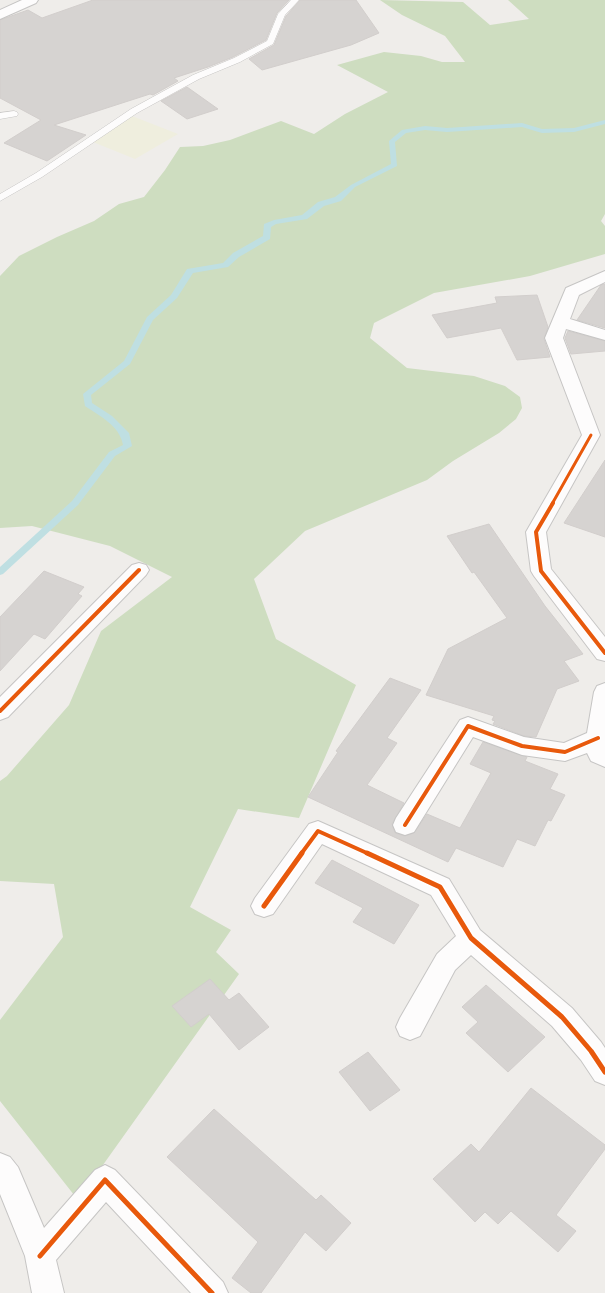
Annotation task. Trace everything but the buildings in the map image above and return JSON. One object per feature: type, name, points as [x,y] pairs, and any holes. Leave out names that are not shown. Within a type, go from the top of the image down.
[{"type":"street","points":[[0,15],[32,0]]},
{"type":"street","points":[[605,276],[572,292],[554,338],[598,437],[536,532],[541,571],[605,653]]},
{"type":"street","points":[[560,322],[605,335]]},
{"type":"street","points":[[0,710],[140,570]]},
{"type":"street","points":[[406,825],[468,726],[522,746],[565,752],[602,748],[605,692]]},
{"type":"street","points":[[264,906],[318,830],[440,887],[471,938],[562,1016],[591,1051],[605,1072]]},
{"type":"street","points":[[410,1027],[446,962],[471,938]]},
{"type":"street","points":[[0,1167],[8,1177],[40,1256],[48,1293]]},
{"type":"street","points":[[40,1256],[105,1180],[212,1293]]},
{"type":"lane","points":[[0,198],[134,111],[196,77],[237,60],[270,42],[282,14],[295,0]]},
{"type":"lane","points":[[0,116],[14,114]]},
{"type":"shaded area","points":[[132,116],[178,134],[135,159],[93,142]]},
{"type":"green space","points":[[380,0],[463,2],[490,25],[529,19],[508,0],[605,0],[605,214],[601,221],[605,226],[605,254],[530,276],[434,293],[374,323],[370,338],[407,368],[474,376],[505,386],[520,397],[522,408],[516,419],[499,433],[453,461],[427,480],[305,531],[254,579],[276,639],[356,685],[299,818],[238,809],[190,907],[231,930],[216,952],[239,974],[78,1200],[0,1101],[0,1020],[63,937],[54,884],[0,881],[0,781],[7,776],[69,705],[101,631],[172,577],[110,546],[32,526],[0,528],[0,276],[19,256],[94,221],[119,204],[144,197],[165,170],[180,147],[203,146],[230,140],[281,121],[314,134],[345,114],[388,92],[337,65],[384,52],[421,56],[442,62],[465,62],[445,36],[402,15]]},
{"type":"waterway","points":[[0,572],[75,503],[112,454],[128,446],[126,435],[109,418],[88,404],[87,394],[127,362],[150,319],[174,296],[190,271],[225,265],[236,255],[267,237],[267,226],[274,222],[304,217],[321,204],[338,199],[353,186],[395,165],[392,141],[404,131],[425,128],[447,130],[522,125],[542,131],[574,130],[605,122]]},
{"type":"cycle path","points":[[591,435],[536,532],[541,571],[605,653]]},
{"type":"cycle path","points":[[0,711],[139,570]]},
{"type":"cycle path","points":[[405,825],[468,726],[522,746],[565,752],[598,738]]},
{"type":"cycle path","points":[[264,906],[318,831],[440,887],[471,938],[562,1017],[591,1051],[605,1072]]},
{"type":"cycle path","points":[[40,1256],[105,1180],[212,1293]]}]
